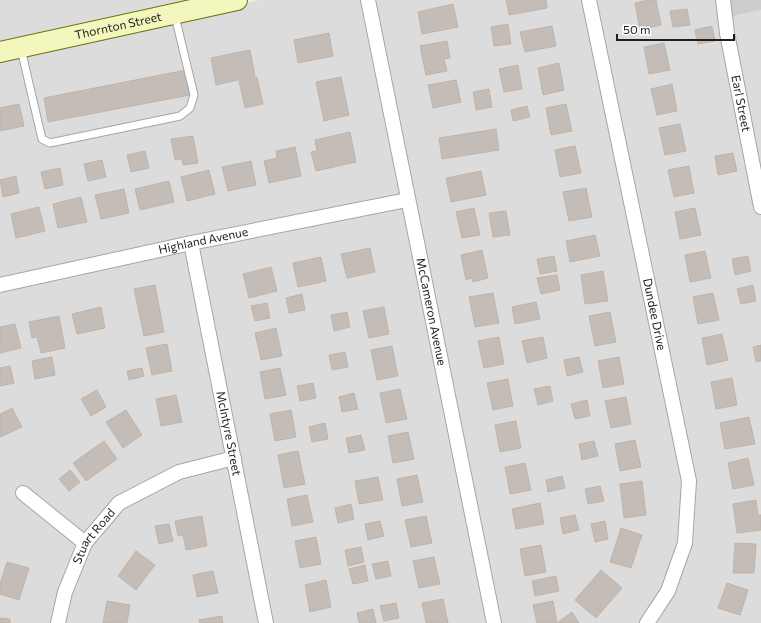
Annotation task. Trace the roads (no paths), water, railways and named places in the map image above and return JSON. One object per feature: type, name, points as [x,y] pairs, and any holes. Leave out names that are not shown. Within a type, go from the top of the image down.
[{"type":"street","name":"Thornton Street","points":[[0,52],[237,0]]},
{"type":"street","name":"McCameron Avenue","points":[[368,0],[407,200],[494,623]]},
{"type":"street","name":"Dundee Drive","points":[[589,0],[689,481],[685,543],[668,591],[647,623]]},
{"type":"street","name":"Earl Street","points":[[722,0],[761,207]]},
{"type":"street","name":"Highland Avenue","points":[[0,285],[191,243],[407,200]]},
{"type":"street","name":"McIntyre Street","points":[[191,243],[266,623]]},
{"type":"street","name":"Stuart Road","points":[[58,623],[65,592],[85,543],[119,503],[179,472],[234,458]]},
{"type":"street","points":[[23,493],[85,543]]},
{"type":"lane","points":[[21,47],[42,139],[50,143],[180,116],[190,108],[194,95],[175,14]]}]
